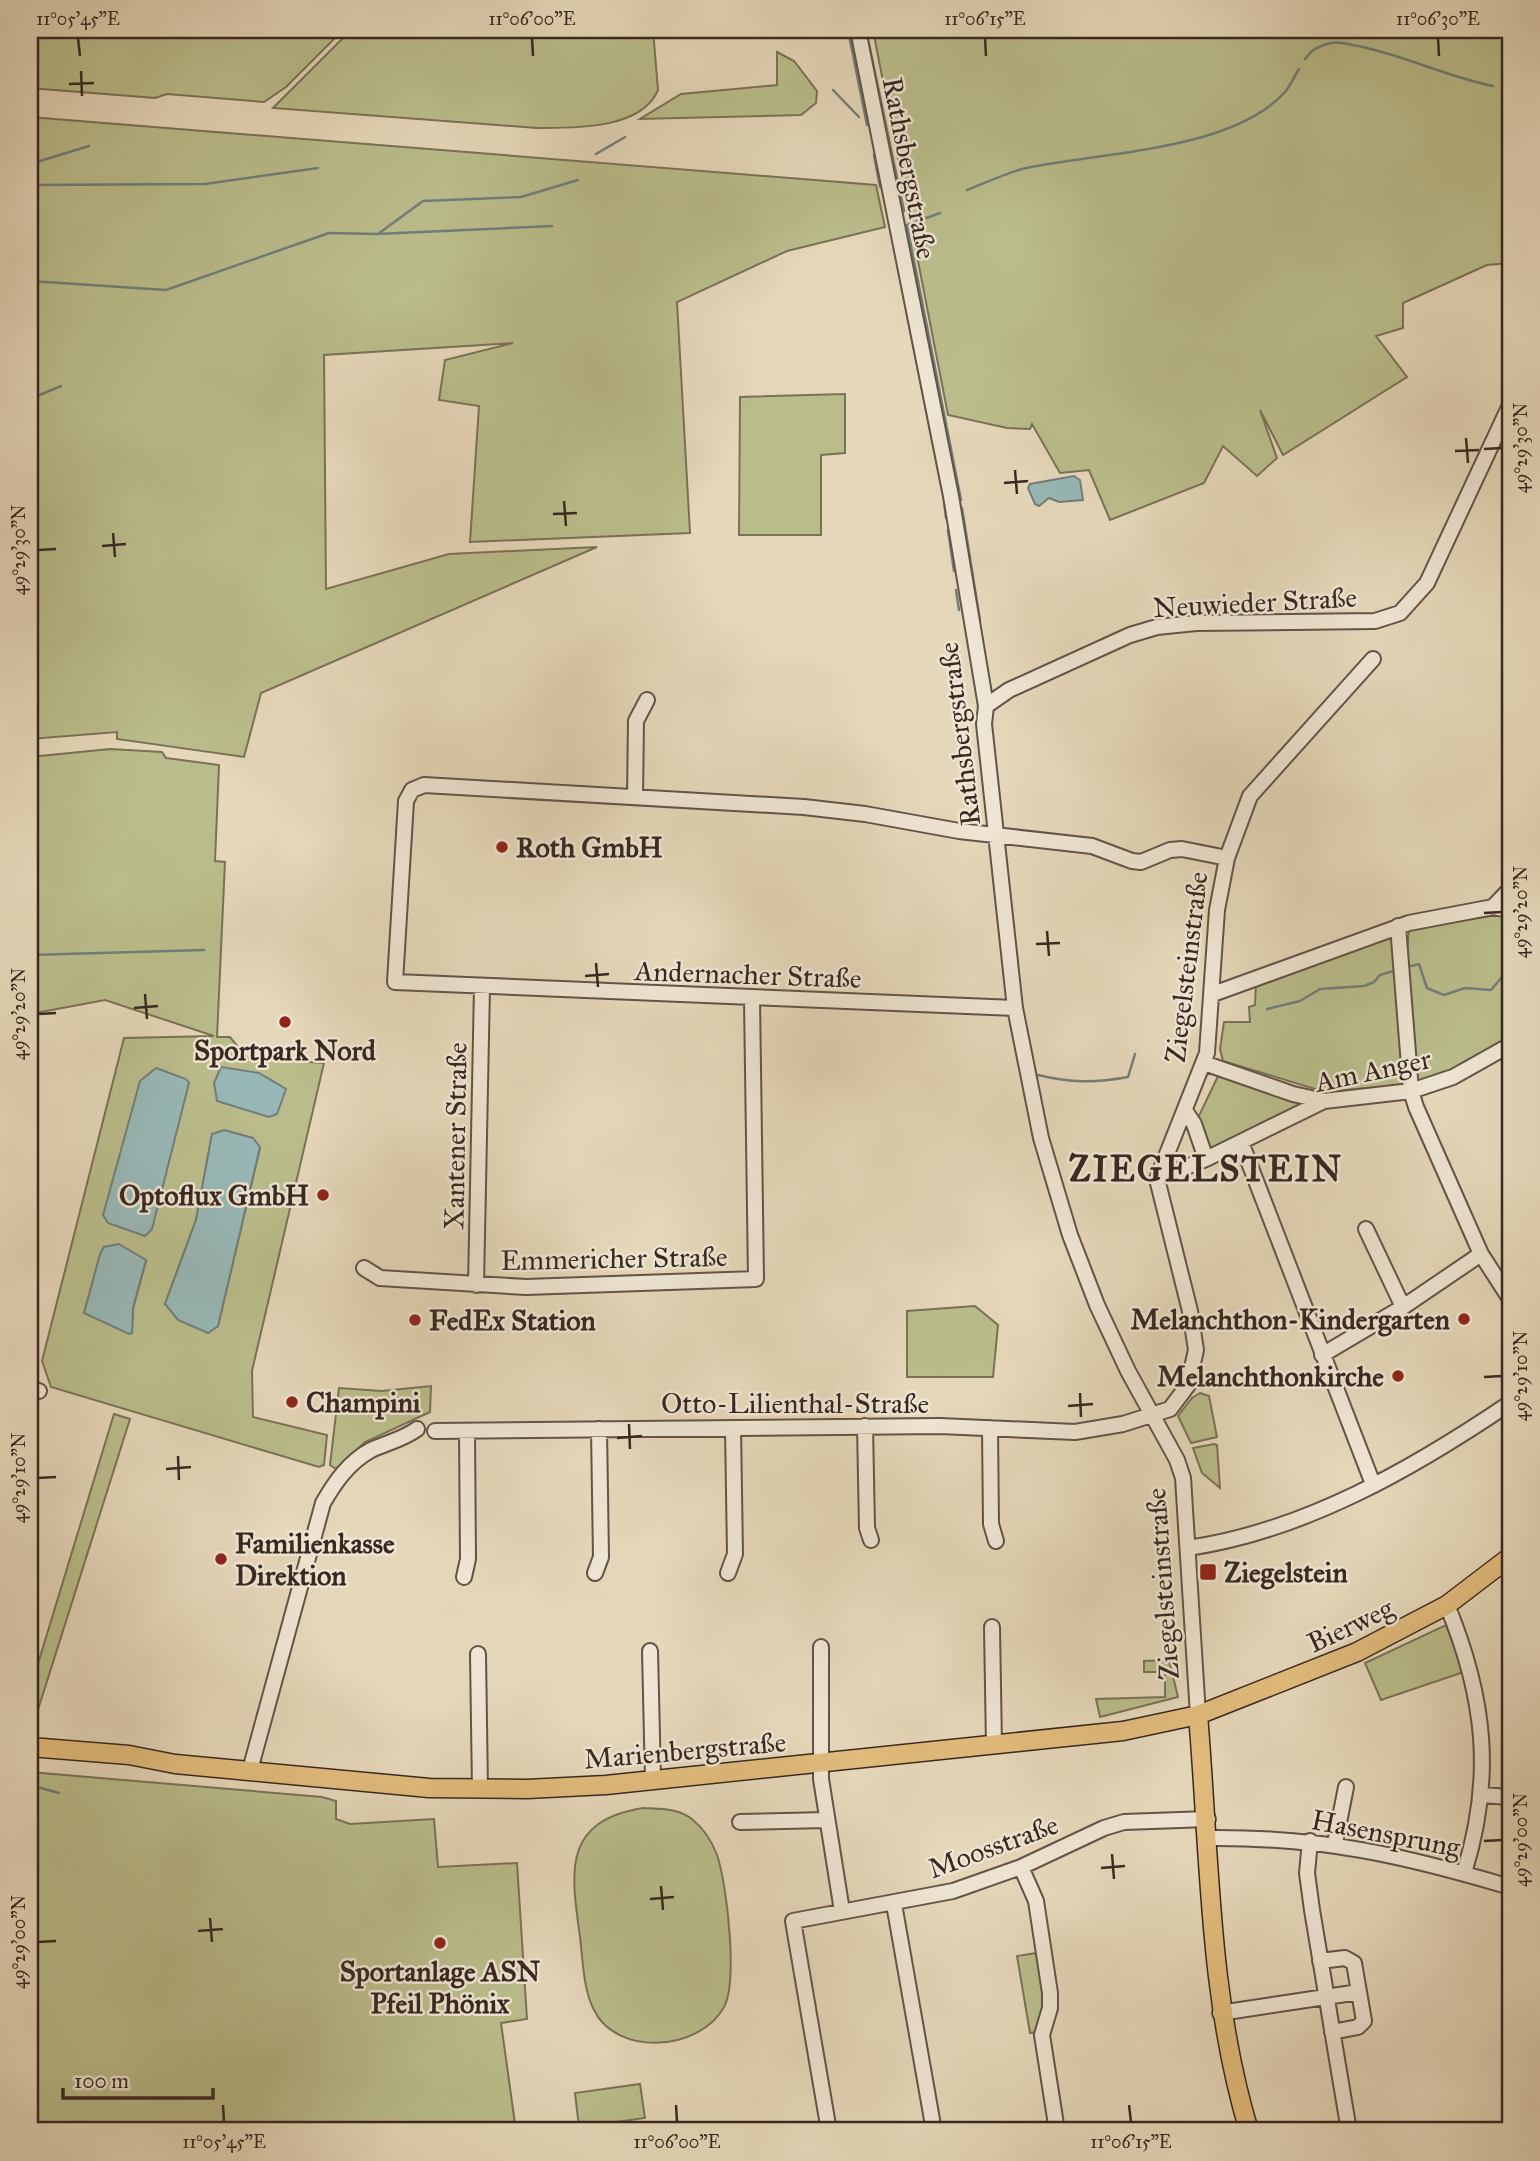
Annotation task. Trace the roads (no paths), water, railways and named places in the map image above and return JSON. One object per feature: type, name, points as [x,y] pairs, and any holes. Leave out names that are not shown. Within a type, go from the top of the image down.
[{"type":"main road","name":"Bierweg","points":[[1198,1715],[1357,1652],[1447,1605],[1510,1557]]},
{"type":"main road","name":"Marienbergstraße","points":[[30,1757],[127,1765],[175,1764],[480,1790],[572,1787],[994,1746],[1123,1731],[1198,1715]]},
{"type":"main road","name":"Ziegelsteinstraße","points":[[1198,1715],[1208,1819],[1214,1963],[1220,2013],[1231,2068],[1249,2131]]},
{"type":"main road","name":"Marienbergstraße","points":[[30,1747],[129,1755],[175,1764]]},
{"type":"street","name":"Rathsbergstraße","points":[[858,30],[953,506],[986,706],[984,724],[1015,1008],[1041,1138],[1074,1246],[1115,1344],[1154,1416]]},
{"type":"street","name":"Neuwieder Straße","points":[[986,706],[1009,690],[1130,635],[1157,627],[1196,623],[1375,621],[1395,616],[1413,603],[1442,555],[1510,405]]},
{"type":"street","name":"Ziegelsteinstraße","points":[[1157,1179],[1204,1063],[1213,993],[1217,910],[1227,858],[1250,796],[1373,659]]},
{"type":"street","points":[[635,797],[636,721],[647,700]]},
{"type":"street","name":"Andernacher Straße","points":[[1015,1008],[482,988],[395,982],[406,801],[412,790],[424,785],[836,810],[996,835],[1092,846],[1141,862],[1158,854],[1182,849],[1227,858]]},
{"type":"street","points":[[1493,907],[1510,889]]},
{"type":"street","points":[[1213,993],[1398,926],[1493,907],[1510,910]]},
{"type":"street","points":[[1398,926],[1411,1091],[1481,1254],[1510,1299]]},
{"type":"street","name":"Xantener Straße","points":[[476,1285],[482,988]]},
{"type":"street","name":"Emmericher Straße","points":[[364,1268],[380,1278],[526,1287],[756,1279],[752,999]]},
{"type":"street","name":"Am Anger","points":[[1157,1179],[1206,1159],[1324,1101],[1411,1091],[1453,1077],[1510,1045]]},
{"type":"street","points":[[1204,1063],[1293,1094],[1324,1101]]},
{"type":"street","points":[[1186,1112],[1194,1124],[1206,1159]]},
{"type":"street","points":[[1241,1142],[1373,1484]]},
{"type":"street","points":[[1154,1416],[1170,1409],[1182,1396],[1192,1376],[1196,1350],[1190,1311],[1157,1179]]},
{"type":"street","points":[[1366,1229],[1403,1307]]},
{"type":"street","points":[[1322,1354],[1403,1307],[1481,1254]]},
{"type":"street","points":[[1188,1548],[1289,1523],[1373,1484],[1510,1403]]},
{"type":"street","name":"Ziegelsteinstraße","points":[[1154,1416],[1183,1478],[1198,1715]]},
{"type":"street","name":"Otto-Lilienthal-Straße","points":[[435,1431],[865,1426],[1076,1432],[1154,1416]]},
{"type":"street","points":[[865,1426],[867,1528],[871,1540]]},
{"type":"street","points":[[728,1573],[735,1554],[733,1428]]},
{"type":"street","points":[[990,1428],[991,1524],[996,1541]]},
{"type":"street","points":[[250,1770],[323,1503],[337,1480],[355,1462],[370,1451],[417,1429]]},
{"type":"street","points":[[595,1573],[601,1557],[599,1429]]},
{"type":"street","points":[[464,1577],[468,1559],[467,1431]]},
{"type":"street","points":[[1447,1605],[1475,1685],[1482,1743],[1481,1795],[1464,1873]]},
{"type":"street","points":[[992,1627],[994,1746]]},
{"type":"street","points":[[821,1647],[821,1763],[842,1911]]},
{"type":"street","points":[[650,1651],[653,1780]]},
{"type":"street","points":[[478,1654],[480,1790]]},
{"type":"street","points":[[1335,1843],[1346,1787]]},
{"type":"street","points":[[1481,1795],[1510,1797]]},
{"type":"street","name":"Moosstraße","points":[[829,2131],[793,1920],[894,1904],[953,1891],[1021,1867],[1104,1828],[1124,1822],[1208,1819]]},
{"type":"street","points":[[740,1822],[827,1820]]},
{"type":"street","name":"Hasensprung","points":[[1209,1838],[1335,1843],[1409,1857],[1510,1887]]},
{"type":"street","points":[[1310,1841],[1307,1873],[1349,2131]]},
{"type":"street","points":[[1021,1867],[1036,1901],[1050,1993],[1050,2008],[1042,2035],[1057,2131]]},
{"type":"street","points":[[894,1904],[934,2131]]},
{"type":"street","points":[[1320,1961],[1345,1958],[1354,1963],[1364,2021],[1358,2027],[1332,2032]]},
{"type":"street","points":[[1220,2013],[1359,1992]]},
{"type":"water","points":[[1074,476],[1080,480],[1083,500],[1059,502],[1049,498],[1039,506],[1035,504],[1028,488],[1030,484]]},
{"type":"water","points":[[221,1067],[259,1073],[286,1089],[277,1114],[269,1117],[217,1101],[214,1083]]},
{"type":"water","points":[[156,1068],[186,1079],[189,1083],[152,1229],[145,1236],[108,1223],[103,1215],[140,1081]]},
{"type":"water","points":[[224,1130],[253,1138],[260,1147],[218,1326],[208,1333],[178,1320],[165,1304],[196,1220],[212,1134]]},
{"type":"water","points":[[119,1244],[146,1260],[133,1308],[132,1333],[129,1334],[84,1313],[100,1254],[104,1247]]},
{"type":"waterway","points":[[848,30],[867,125]]},
{"type":"waterway","points":[[866,30],[904,211]]},
{"type":"waterway","points":[[1305,59],[1320,47],[1341,43],[1375,50],[1493,86]]},
{"type":"waterway","points":[[967,190],[1022,169],[1161,147],[1232,127],[1261,112],[1285,92],[1299,69]]},
{"type":"waterway","points":[[833,90],[859,117]]},
{"type":"waterway","points":[[596,154],[625,137]]},
{"type":"waterway","points":[[30,164],[89,146]]},
{"type":"waterway","points":[[874,155],[880,187]]},
{"type":"waterway","points":[[30,185],[205,184],[318,168]]},
{"type":"waterway","points":[[378,234],[423,201],[521,197],[578,180]]},
{"type":"waterway","points":[[940,213],[907,225],[961,500]]},
{"type":"waterway","points":[[30,281],[166,290],[329,233],[377,234],[552,226]]},
{"type":"waterway","points":[[907,314],[941,484]]},
{"type":"waterway","points":[[30,399],[61,386]]},
{"type":"waterway","points":[[944,500],[946,518]]},
{"type":"waterway","points":[[962,508],[980,621]]},
{"type":"waterway","points":[[948,530],[954,571]]},
{"type":"waterway","points":[[956,590],[959,610]]},
{"type":"waterway","points":[[30,955],[204,950]]},
{"type":"waterway","points":[[1411,966],[1419,964],[1427,988],[1444,995],[1465,988],[1491,990],[1508,970],[1510,960]]},
{"type":"waterway","points":[[1267,1009],[1300,1001],[1320,989],[1364,986],[1374,982],[1380,975],[1396,970]]},
{"type":"waterway","points":[[1038,1075],[1083,1081],[1128,1077],[1135,1054]]},
{"type":"waterway","points":[[30,1731],[34,1730]]},
{"type":"waterway","points":[[30,1785],[59,1793]]},
{"type":"place","name":"Roth GmbH","points":[[502,847]]},
{"type":"place","name":"Sportpark Nord","points":[[285,1022]]},
{"type":"place","name":"Optoflux GmbH","points":[[323,1195]]},
{"type":"place","name":"Melanchthon-Kindergarten","points":[[1464,1319]]},
{"type":"place","name":"FedEx Station","points":[[415,1320]]},
{"type":"place","name":"Melanchthonkirche","points":[[1398,1376]]},
{"type":"place","name":"Champini","points":[[292,1402]]},
{"type":"place","name":"Familienkasse Direktion","points":[[221,1559]]},
{"type":"place","name":"Ziegelstein","points":[[1208,1572]]},
{"type":"place","name":"Sportanlage ASN Pfeil Phönix","points":[[440,1943]]},
{"type":"district","name":"ZIEGELSTEIN","points":[[1206,1169]]}]
